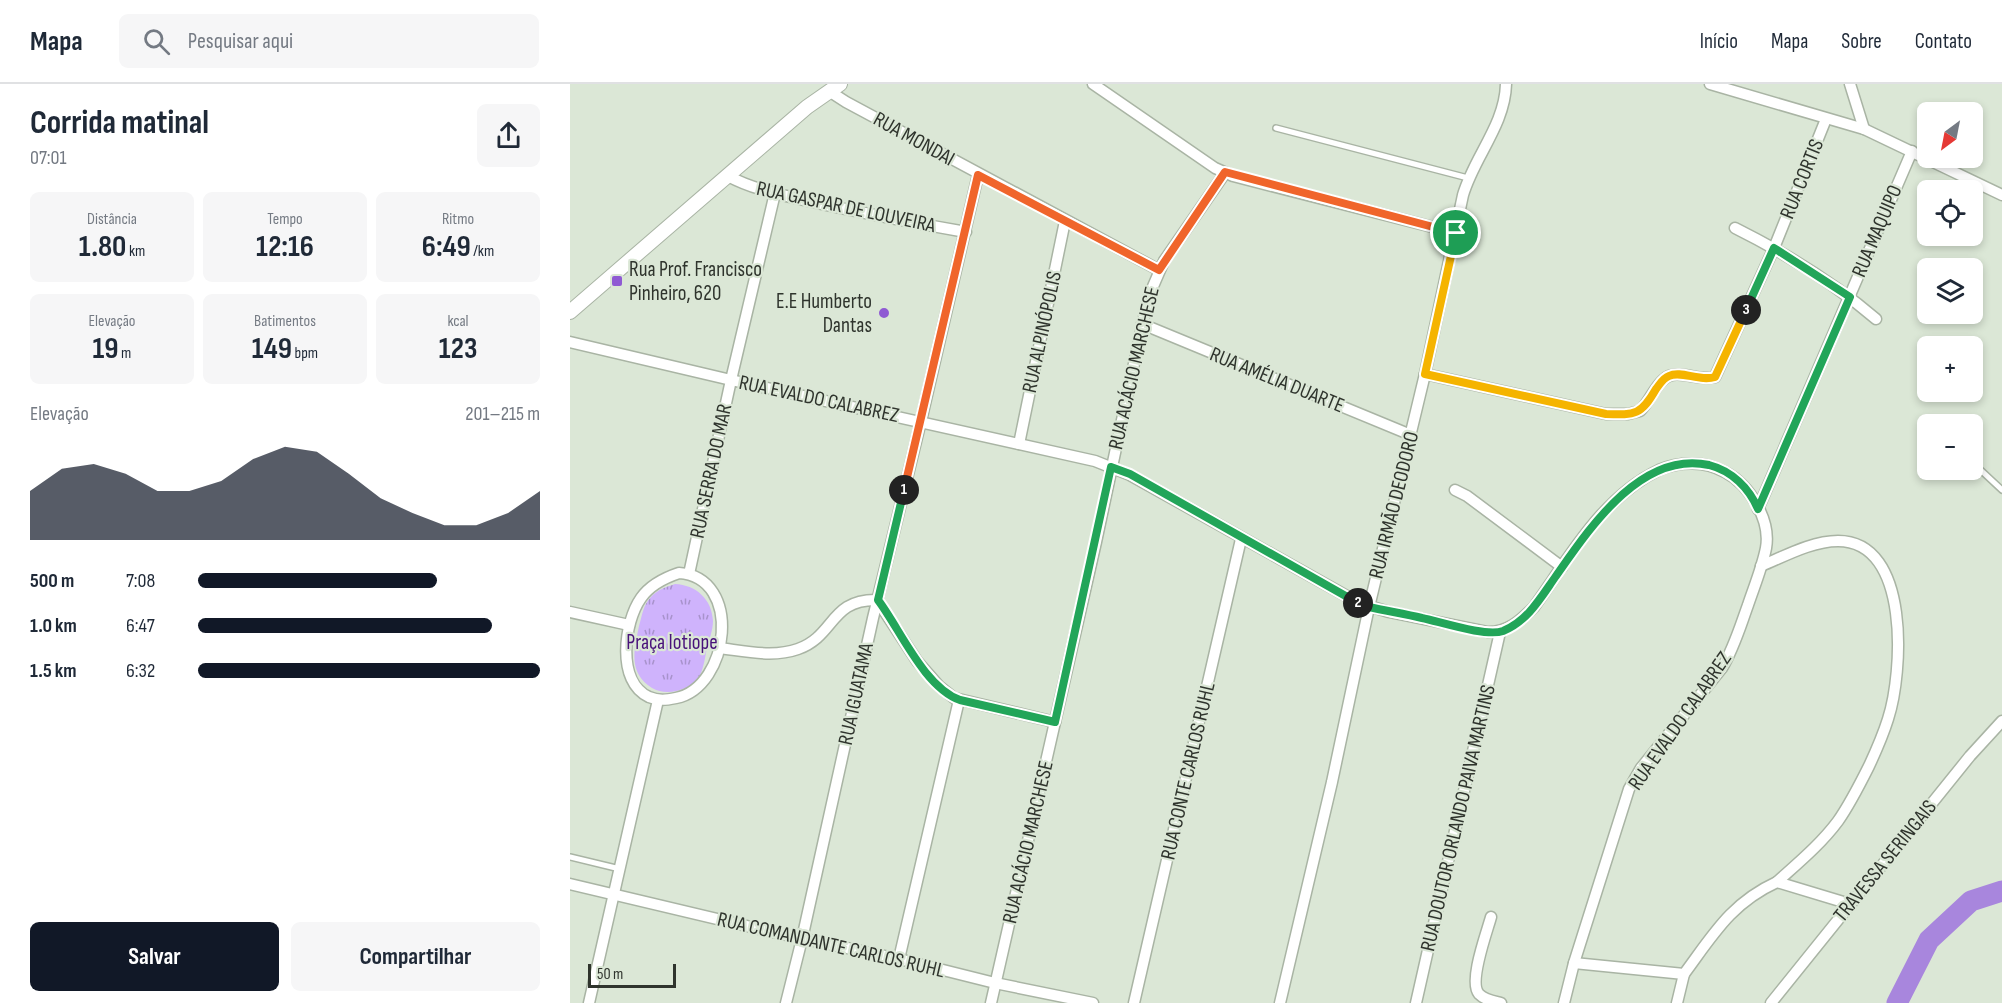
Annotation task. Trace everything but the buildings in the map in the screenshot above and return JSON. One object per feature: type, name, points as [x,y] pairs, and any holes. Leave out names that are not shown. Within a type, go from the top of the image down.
[{"type":"street","points":[[1093,84],[1215,168],[1456,233]]},
{"type":"street","name":"RUA IRMÃO DEODORO","points":[[1280,1003],[1468,178],[1499,119],[1506,95],[1506,84]]},
{"type":"street","points":[[1710,84],[1864,129],[2002,195]]},
{"type":"street","points":[[1850,84],[1864,129]]},
{"type":"street","points":[[570,312],[807,107],[835,87]]},
{"type":"street","name":"RUA MONDAI","points":[[835,87],[846,102],[978,175],[1159,270]]},
{"type":"street","name":"RUA CORTIS","points":[[1425,374],[1606,414],[1628,414],[1640,411],[1661,381],[1668,376],[1707,379],[1715,377],[1774,248],[1826,119]]},
{"type":"street","name":"RUA MAQUIPO","points":[[1758,509],[1912,151]]},
{"type":"street","name":"RUA ACÁCIO MARCHESE","points":[[991,1003],[1148,298],[1159,270],[1225,172]]},
{"type":"street","name":"RUA IGUATAMA","points":[[786,1003],[978,175]]},
{"type":"street","name":"RUA GASPAR DE LOUVEIRA","points":[[728,176],[743,184],[775,193],[867,214],[966,232]]},
{"type":"street","name":"RUA SERRA DO MAR","points":[[689,574],[775,193]]},
{"type":"street","name":"RUA ALPINÓPOLIS","points":[[1019,444],[1065,221]]},
{"type":"street","points":[[1735,228],[1774,248],[1850,297],[1876,319]]},
{"type":"street","name":"RUA AMÉLIA DUARTE","points":[[1142,324],[1411,435]]},
{"type":"street","name":"RUA EVALDO CALABREZ","points":[[570,342],[1095,461],[1130,474],[1241,538],[1369,607],[1476,630],[1500,632],[1515,624],[1534,607],[1586,534],[1619,497],[1652,474],[1678,464],[1701,464],[1717,467],[1733,476],[1752,496],[1766,529],[1766,547],[1761,566],[1731,653],[1722,669],[1641,768],[1629,789],[1574,963],[1564,1003]]},
{"type":"street","points":[[1455,490],[1467,496],[1562,567]]},
{"type":"street","name":"RUA CONTE CARLOS RUHL","points":[[1134,1003],[1241,538]]},
{"type":"street","points":[[1677,1003],[1684,974],[1731,912],[1754,894],[1777,882],[1822,840],[1838,820],[1869,766],[1889,718],[1896,679],[1899,639],[1894,592],[1884,570],[1873,556],[1861,546],[1840,541],[1827,542],[1799,550],[1761,566]]},
{"type":"street","points":[[679,573],[689,574],[704,582],[713,592],[721,609],[719,648],[711,671],[699,686],[682,697],[658,700],[646,696],[630,673],[626,655],[629,625],[641,597],[652,586],[679,573]]},
{"type":"street","points":[[719,648],[759,652],[793,650],[815,640],[848,605],[866,600],[878,600],[926,672],[944,690],[960,700],[1055,722]]},
{"type":"street","points":[[570,612],[629,625]]},
{"type":"street","name":"RUA DOUTOR ORLANDO PAIVA MARTINS","points":[[1416,1003],[1500,632]]},
{"type":"street","points":[[590,1003],[658,700]]},
{"type":"street","points":[[899,959],[960,700]]},
{"type":"street","name":"TRAVESSA SERINGAIS","points":[[1771,1003],[1964,763],[2001,723]]},
{"type":"street","points":[[1777,882],[1850,904]]},
{"type":"street","name":"RUA COMANDANTE CARLOS RUHL","points":[[570,884],[995,983],[1093,1003]]},
{"type":"street","points":[[1491,917],[1475,977],[1476,988],[1478,993],[1486,999],[1501,1003]]},
{"type":"street","points":[[1574,963],[1684,974]]},
{"type":"lane","points":[[1276,128],[1468,178]]},
{"type":"lane","points":[[1983,472],[2002,490]]},
{"type":"lane","points":[[570,857],[620,868]]},
{"type":"green space","name":"Praça Iotiope","points":[[675,584],[690,587],[702,595],[710,606],[713,624],[700,675],[685,688],[665,692],[658,691],[644,682],[636,668],[635,652],[639,626],[646,604],[656,592]]},
{"type":"waterway","points":[[1897,1003],[1929,940],[1971,901],[2002,891]]},
{"type":"place","name":"Rua Prof. Francisco Pinheiro, 620","points":[[617,281]]},
{"type":"place","name":"E.E Humberto Dantas","points":[[884,313]]},
{"type":"route","points":[[1225,172],[1233,176],[1456,233],[1425,374],[1606,414],[1628,414],[1640,411],[1661,381],[1668,376],[1707,379],[1715,377],[1774,248],[1850,297],[1758,509],[1752,496],[1744,487],[1733,476],[1717,467],[1678,464],[1660,470],[1619,497],[1604,512],[1534,607],[1524,617],[1500,632],[1488,632],[1389,612],[1359,603],[1130,474],[1111,467],[1055,722],[954,698],[939,686],[917,661],[878,600],[978,175],[1159,270],[1225,172]]}]
